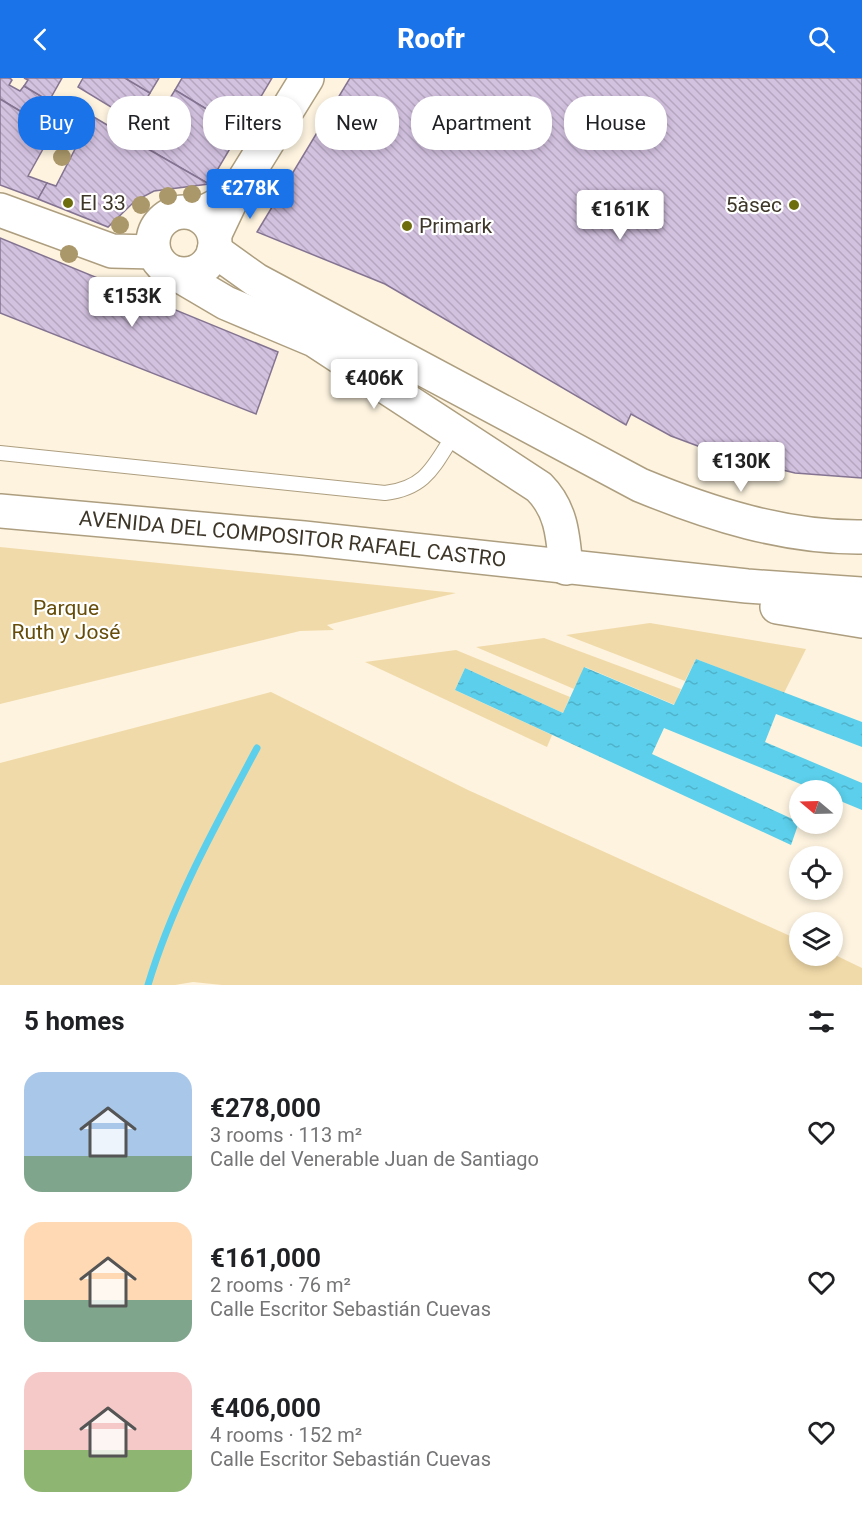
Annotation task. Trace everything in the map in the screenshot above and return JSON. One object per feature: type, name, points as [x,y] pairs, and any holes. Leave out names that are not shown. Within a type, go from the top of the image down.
[{"type":"street","points":[[0,210],[112,251],[195,272],[211,260],[244,180],[307,78]]},
{"type":"street","points":[[244,180],[223,199],[194,214],[175,213],[159,224],[153,243],[165,263],[226,303],[314,340],[539,487],[548,496],[559,519],[575,568]]},
{"type":"street","points":[[194,214],[210,225],[215,246],[256,280],[640,485],[703,511],[791,531],[862,537]]},
{"type":"street","name":"AVENIDA DEL COMPOSITOR RAFAEL CASTRO","points":[[0,511],[304,538],[575,568],[862,594]]},
{"type":"street","name":"AVENIDA DEL COMPOSITOR RAFAEL CASTRO","points":[[575,568],[862,621]]},
{"type":"lane","points":[[0,453],[385,493],[416,485],[426,478],[455,433]]},
{"type":"green space","name":"Parque Ruth y José","points":[[0,547],[456,593],[327,625],[334,630],[300,631],[0,704]]},
{"type":"green space","points":[[650,623],[806,649],[784,693],[696,659],[685,681],[566,635]]},
{"type":"green space","points":[[544,638],[681,689],[675,705],[585,667],[574,689],[476,647]]},
{"type":"green space","points":[[456,650],[570,697],[563,713],[465,668],[455,690],[552,735],[547,747],[365,662]]},
{"type":"green space","points":[[271,692],[468,790],[789,935],[789,966],[843,966],[843,959],[862,968],[862,985],[222,985],[193,982],[175,985],[0,985],[0,763]]},
{"type":"water","points":[[696,659],[862,722],[862,747],[776,714],[765,742],[862,783],[862,810],[843,802],[843,780],[791,780],[664,728],[652,754],[789,817],[789,834],[795,834],[791,845],[455,690],[465,668],[563,713],[584,667],[674,705]]},
{"type":"building","points":[[0,78],[10,78],[12,80],[9,85],[20,91],[24,86],[41,96],[18,96],[18,110],[0,99]]},
{"type":"building","points":[[24,78],[62,78],[52,96],[41,96],[24,86],[28,80]]},
{"type":"building","points":[[83,78],[125,78],[150,93],[148,96],[107,96],[107,105],[78,87]]},
{"type":"building","points":[[125,78],[159,78],[150,93]]},
{"type":"building","points":[[182,78],[272,78],[261,96],[203,96],[203,107],[191,100],[191,96],[185,96],[175,90]]},
{"type":"building","points":[[350,78],[862,78],[862,478],[795,473],[722,455],[671,436],[631,414],[626,425],[385,284],[257,232],[315,136],[315,150],[399,150],[399,96],[339,96]]},
{"type":"building","points":[[175,90],[185,96],[171,96]]},
{"type":"building","points":[[0,99],[18,110],[18,150],[42,150],[28,176],[47,183],[38,199],[0,185]]},
{"type":"building","points":[[191,100],[203,107],[203,150],[229,150],[209,184],[150,150],[191,150]]},
{"type":"building","points":[[95,118],[107,125],[107,150],[150,150],[209,184],[154,191],[135,201],[108,227],[38,199],[47,183],[56,186],[75,150],[95,150]]},
{"type":"building","points":[[0,238],[278,352],[256,414],[0,313]]},
{"type":"waterway","points":[[148,985],[183,893],[257,748]]},
{"type":"place","name":"El 33","points":[[68,203]]},
{"type":"place","name":"5àsec","points":[[794,205]]},
{"type":"place","name":"Primark","points":[[407,226]]}]
